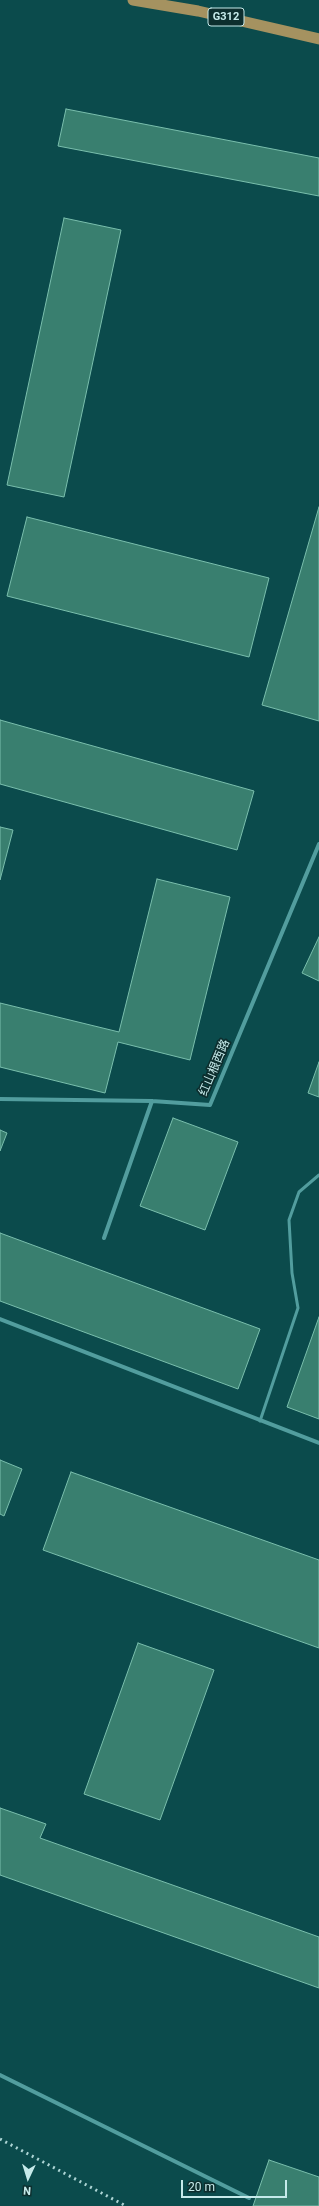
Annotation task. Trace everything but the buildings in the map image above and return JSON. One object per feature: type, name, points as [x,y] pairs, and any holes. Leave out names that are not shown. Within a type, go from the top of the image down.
[{"type":"highway","name":"G312","points":[[133,0],[198,11],[319,39]]},
{"type":"street","name":"红山根西路","points":[[0,1099],[152,1101],[210,1105],[319,844]]},
{"type":"street","points":[[104,1238],[152,1101]]},
{"type":"street","points":[[0,1319],[319,1443]]},
{"type":"street","points":[[0,2075],[249,2198]]},
{"type":"lane","points":[[260,1421],[298,1308],[292,1273],[289,1220],[299,1192],[319,1175]]},
{"type":"railway","points":[[0,2139],[126,2206]]}]
